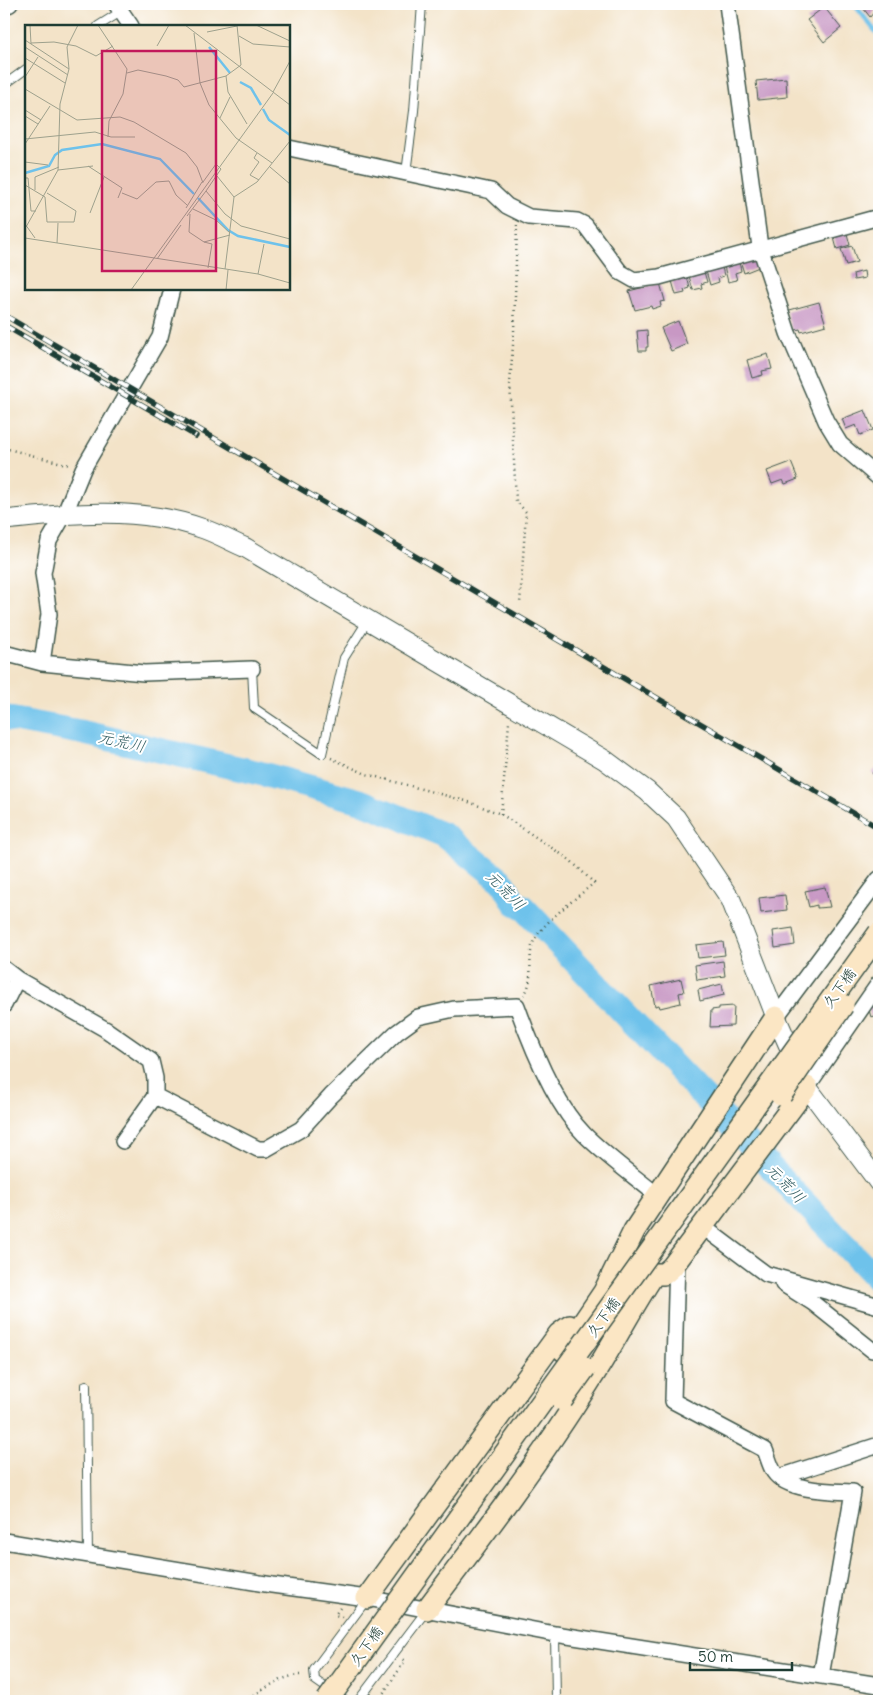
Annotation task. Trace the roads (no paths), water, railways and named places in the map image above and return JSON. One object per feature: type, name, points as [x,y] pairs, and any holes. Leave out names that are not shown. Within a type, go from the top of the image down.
[{"type":"main road","points":[[617,1268],[652,1226],[822,991],[879,922]]},
{"type":"main road","name":"久下橋","points":[[325,1701],[879,933]]},
{"type":"main road","points":[[675,1252],[827,1031],[879,948]]},
{"type":"main road","points":[[325,1701],[408,1565],[585,1322],[617,1268],[634,1231],[776,1017]]},
{"type":"main road","points":[[427,1609],[532,1470],[592,1379],[620,1328],[654,1274],[702,1226],[807,1087]]},
{"type":"main road","points":[[367,1598],[559,1334],[570,1326],[585,1322]]},
{"type":"main road","points":[[334,1701],[379,1649],[585,1368],[620,1328]]},
{"type":"street","points":[[4,7],[10,4]]},
{"type":"street","points":[[727,4],[760,248],[788,333],[826,421],[840,444],[879,478]]},
{"type":"street","points":[[119,7],[129,25]]},
{"type":"street","points":[[290,148],[490,192],[507,206],[529,217],[577,221],[585,225],[620,272],[634,280],[659,277],[879,217]]},
{"type":"street","points":[[42,663],[49,614],[43,573],[49,541],[65,513],[83,469],[160,337],[172,290]]},
{"type":"street","points":[[4,520],[65,513],[136,515],[204,529],[246,548],[511,704],[605,760],[646,791],[676,818],[731,900],[776,1017],[807,1087],[879,1183]]},
{"type":"street","points":[[4,653],[42,663],[144,673],[252,669]]},
{"type":"street","points":[[776,1017],[879,879]]},
{"type":"street","points":[[4,968],[17,979],[105,1030],[151,1061],[155,1078],[155,1096],[123,1141]]},
{"type":"street","points":[[4,1005],[17,979]]},
{"type":"street","points":[[807,1087],[879,982]]},
{"type":"street","points":[[155,1096],[258,1149],[266,1149],[301,1129],[331,1096],[396,1033],[418,1017],[454,1009],[517,1006],[535,1054],[571,1118],[584,1134],[658,1196]]},
{"type":"street","points":[[702,1226],[766,1274],[813,1303],[872,1350]]},
{"type":"street","points":[[675,1252],[673,1401],[765,1450],[774,1473],[780,1477],[812,1490],[853,1492],[821,1676]]},
{"type":"street","points":[[766,1274],[879,1306]]},
{"type":"street","points":[[780,1477],[879,1445]]},
{"type":"street","points":[[4,1541],[272,1585],[367,1598],[555,1634],[879,1685]]},
{"type":"lane","points":[[406,174],[414,111],[422,4]]},
{"type":"lane","points":[[99,25],[119,7]]},
{"type":"lane","points":[[4,85],[25,70]]},
{"type":"lane","points":[[252,669],[254,708],[322,754],[344,658],[368,620]]},
{"type":"lane","points":[[86,1385],[88,1554]]},
{"type":"lane","points":[[345,1701],[315,1680],[314,1670],[367,1598]]},
{"type":"lane","points":[[358,1701],[427,1609]]},
{"type":"lane","points":[[555,1634],[556,1701]]},
{"type":"waterway","points":[[854,4],[879,36]]},
{"type":"waterway","name":"元荒川","points":[[4,718],[80,732],[259,773],[360,801],[444,835],[503,882],[515,903],[523,907],[879,1281]]},
{"type":"railway","points":[[4,315],[879,828]]},
{"type":"railway","points":[[4,325],[196,436]]}]
